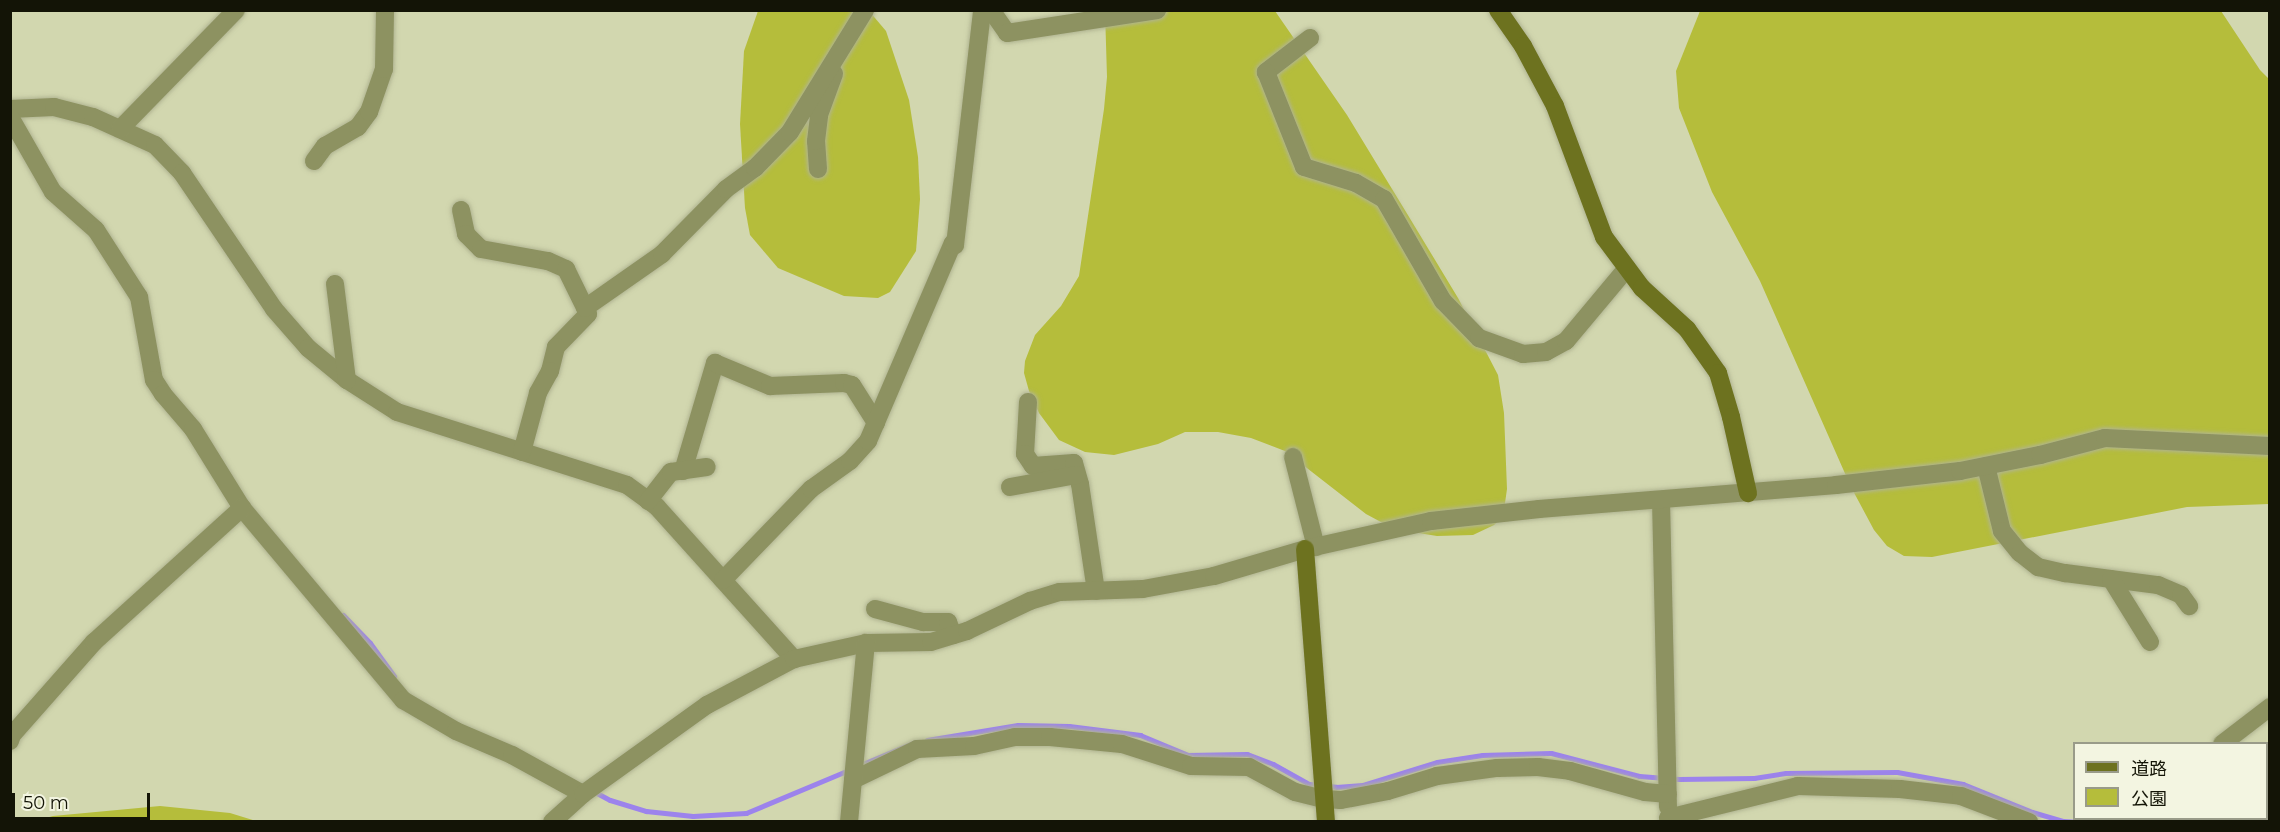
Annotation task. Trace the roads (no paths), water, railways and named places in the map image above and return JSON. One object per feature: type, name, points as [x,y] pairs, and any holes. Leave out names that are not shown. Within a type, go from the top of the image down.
[{"type":"street","points":[[120,129],[236,10]]},
{"type":"street","points":[[314,161],[325,146],[358,127],[369,112],[384,69],[385,10]]},
{"type":"street","points":[[585,308],[662,254],[726,189],[755,168],[790,132],[865,10]]},
{"type":"street","points":[[723,580],[811,489],[850,461],[868,441],[953,243],[956,245],[982,10]]},
{"type":"street","points":[[990,10],[1007,33],[1157,10]]},
{"type":"street","points":[[1498,10],[1523,46],[1555,106],[1604,237],[1642,288],[1687,329],[1718,373],[1731,417],[1748,493]]},
{"type":"street","points":[[1310,38],[1266,72],[1304,167],[1356,183],[1384,199],[1443,301],[1479,338],[1523,354],[1546,352],[1566,341],[1627,268]]},
{"type":"street","points":[[818,169],[816,141],[819,115],[833,80],[836,57]]},
{"type":"street","points":[[10,109],[54,107],[93,117],[155,145],[182,172],[274,309],[308,348],[347,380],[397,412],[627,485],[657,507],[794,659]]},
{"type":"street","points":[[10,117],[53,192],[96,230],[139,297],[154,380],[192,429],[242,508],[403,700],[456,731],[512,755],[582,794]]},
{"type":"street","points":[[461,210],[466,234],[481,249],[548,261],[566,269],[588,314],[556,347],[550,371],[538,393],[522,452]]},
{"type":"street","points":[[335,284],[347,380]]},
{"type":"street","points":[[683,471],[715,363],[770,387],[844,383],[852,385],[876,423]]},
{"type":"street","points":[[1028,402],[1025,454],[1034,466],[1074,463],[1096,591]]},
{"type":"street","points":[[552,822],[582,794],[707,705],[794,659],[866,643],[931,642],[953,635],[1030,600],[1060,592],[1143,589],[1214,576],[1310,548],[1431,521],[1836,485],[1986,466],[2105,438],[2270,446]]},
{"type":"street","points":[[1293,458],[1310,548],[1326,822]]},
{"type":"street","points":[[1986,466],[2002,531],[2020,554],[2038,567],[2158,585],[2181,595],[2189,606]]},
{"type":"street","points":[[648,501],[671,472],[707,467]]},
{"type":"street","points":[[1010,487],[1077,476]]},
{"type":"street","points":[[1661,500],[1667,820],[1798,786],[1900,789],[1961,796],[2029,822]]},
{"type":"street","points":[[10,741],[12,735],[94,642],[242,508]]},
{"type":"street","points":[[2111,579],[2150,642]]},
{"type":"street","points":[[875,609],[923,622],[948,622],[953,635]]},
{"type":"street","points":[[849,822],[866,643]]},
{"type":"street","points":[[2225,742],[2270,707]]},
{"type":"street","points":[[854,780],[917,749],[974,746],[1015,737],[1050,737],[1122,744],[1191,766],[1249,767],[1295,792],[1324,799],[1341,800],[1388,791],[1437,776],[1497,768],[1538,767],[1570,771],[1645,792],[1668,794]]},
{"type":"waterway","points":[[343,615],[370,643],[394,676]]},
{"type":"waterway","points":[[927,740],[1018,725],[1069,726],[1140,735],[1188,755],[1247,754],[1273,764],[1309,784],[1336,787],[1363,785],[1437,762],[1482,755],[1551,753],[1639,776],[1679,779],[1754,778],[1786,773],[1897,772],[1963,784],[2032,812],[2063,821],[2080,822]]},
{"type":"waterway","points":[[858,766],[915,742]]},
{"type":"waterway","points":[[593,791],[610,800],[646,811],[693,816],[746,813],[849,770]]}]
